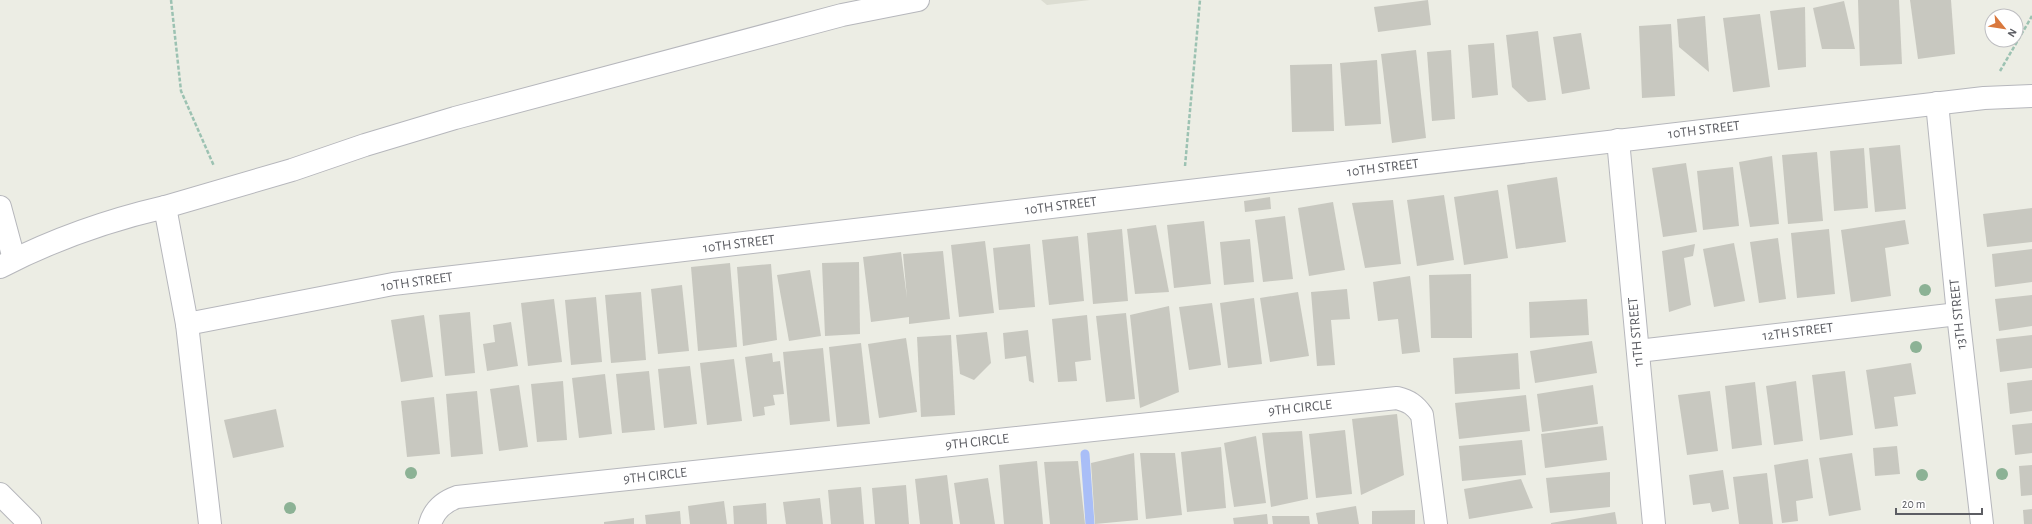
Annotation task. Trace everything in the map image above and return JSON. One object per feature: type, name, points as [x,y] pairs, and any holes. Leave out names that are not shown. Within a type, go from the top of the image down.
[{"type":"street","points":[[0,207],[7,263],[125,217],[216,192],[455,118],[842,15],[918,0]]},
{"type":"street","name":"10TH STREET","points":[[187,324],[392,284],[1937,103],[1984,98],[2032,96]]},
{"type":"street","name":"13TH STREET","points":[[1937,103],[1958,314],[1982,524]]},
{"type":"street","name":"11TH STREET","points":[[1618,140],[1654,524]]},
{"type":"street","points":[[165,207],[187,324],[210,524]]},
{"type":"street","name":"12TH STREET","points":[[1638,350],[1958,314]]},
{"type":"street","name":"9TH CIRCLE","points":[[430,524],[432,516],[441,505],[457,497],[1398,398],[1413,404],[1422,415],[1436,524]]},
{"type":"street","points":[[0,494],[30,524]]},
{"type":"path","points":[[171,0],[181,91],[214,162],[216,192]]},
{"type":"path","points":[[1182,192],[1200,0]]},
{"type":"path","points":[[1984,98],[2032,16]]},
{"type":"shaded area","points":[[1041,0],[1090,0],[1047,5]]},
{"type":"building","points":[[1428,0],[1431,25],[1378,32],[1374,7]]},
{"type":"building","points":[[1858,0],[1899,0],[1902,64],[1860,66]]},
{"type":"building","points":[[1910,0],[1951,0],[1955,54],[1918,59]]},
{"type":"building","points":[[1844,1],[1855,49],[1822,49],[1813,8]]},
{"type":"building","points":[[1805,7],[1806,67],[1778,70],[1770,11]]},
{"type":"building","points":[[1760,14],[1770,87],[1733,92],[1723,18]]},
{"type":"building","points":[[1705,16],[1709,72],[1679,47],[1677,19]]},
{"type":"building","points":[[1671,24],[1675,96],[1642,98],[1639,26]]},
{"type":"building","points":[[1538,31],[1546,100],[1528,102],[1512,87],[1506,35]]},
{"type":"building","points":[[1581,33],[1590,89],[1562,94],[1553,37]]},
{"type":"building","points":[[1494,43],[1498,95],[1472,98],[1468,45]]},
{"type":"building","points":[[1416,50],[1426,138],[1392,143],[1381,54]]},
{"type":"building","points":[[1451,50],[1455,119],[1432,121],[1427,52]]},
{"type":"building","points":[[1377,60],[1381,124],[1345,126],[1340,63]]},
{"type":"building","points":[[1332,64],[1334,131],[1292,132],[1290,65]]},
{"type":"building","points":[[1900,145],[1906,209],[1875,212],[1869,148]]},
{"type":"building","points":[[1864,148],[1868,208],[1834,211],[1830,151]]},
{"type":"building","points":[[1817,152],[1823,221],[1788,224],[1782,155]]},
{"type":"building","points":[[1772,156],[1779,224],[1750,227],[1739,162]]},
{"type":"building","points":[[1686,163],[1697,232],[1663,237],[1652,168]]},
{"type":"building","points":[[1733,167],[1739,226],[1703,230],[1697,171]]},
{"type":"building","points":[[1557,177],[1566,242],[1516,249],[1507,185]]},
{"type":"building","points":[[1498,190],[1508,258],[1464,265],[1454,197]]},
{"type":"building","points":[[1444,195],[1454,260],[1417,266],[1407,200]]},
{"type":"building","points":[[1270,197],[1271,209],[1245,212],[1244,201]]},
{"type":"building","points":[[1393,200],[1401,264],[1365,268],[1352,203]]},
{"type":"building","points":[[1333,202],[1345,270],[1309,276],[1298,208]]},
{"type":"building","points":[[2032,208],[2032,242],[1987,247],[1983,214]]},
{"type":"building","points":[[1285,216],[1293,279],[1263,282],[1255,220]]},
{"type":"building","points":[[1905,220],[1909,244],[1885,248],[1891,296],[1851,302],[1841,230]]},
{"type":"building","points":[[1204,221],[1211,284],[1174,288],[1167,225]]},
{"type":"building","points":[[1156,225],[1169,292],[1135,294],[1127,229]]},
{"type":"building","points":[[1122,229],[1128,301],[1093,304],[1087,233]]},
{"type":"building","points":[[1829,229],[1835,294],[1797,298],[1791,233]]},
{"type":"building","points":[[1078,236],[1084,301],[1049,305],[1042,240]]},
{"type":"building","points":[[1778,238],[1786,299],[1759,303],[1750,242]]},
{"type":"building","points":[[1250,239],[1254,282],[1224,285],[1220,242]]},
{"type":"building","points":[[985,241],[994,313],[959,317],[951,245]]},
{"type":"building","points":[[1734,243],[1745,301],[1714,307],[1703,249]]},
{"type":"building","points":[[1030,244],[1035,307],[999,310],[993,248]]},
{"type":"building","points":[[1695,244],[1693,256],[1684,258],[1691,305],[1669,312],[1662,251]]},
{"type":"building","points":[[2032,249],[2032,282],[1995,287],[1992,254]]},
{"type":"building","points":[[943,251],[950,319],[909,324],[909,317],[871,322],[863,257],[901,252],[907,298],[903,254]]},
{"type":"building","points":[[859,262],[860,334],[825,336],[822,263]]},
{"type":"building","points":[[730,263],[737,347],[698,351],[691,267]]},
{"type":"building","points":[[771,264],[777,340],[743,346],[737,267]]},
{"type":"building","points":[[810,270],[821,336],[789,341],[777,275]]},
{"type":"building","points":[[1471,274],[1472,338],[1431,338],[1429,275]]},
{"type":"building","points":[[1410,276],[1420,352],[1402,354],[1398,319],[1378,321],[1373,282]]},
{"type":"building","points":[[682,285],[689,351],[658,354],[651,289]]},
{"type":"building","points":[[1347,289],[1350,319],[1331,320],[1335,365],[1317,366],[1311,292]]},
{"type":"building","points":[[641,292],[646,360],[611,363],[605,295]]},
{"type":"building","points":[[1298,292],[1309,356],[1270,362],[1260,298]]},
{"type":"building","points":[[2032,295],[2032,326],[1999,331],[1995,299]]},
{"type":"building","points":[[596,297],[602,362],[571,365],[565,300]]},
{"type":"building","points":[[1254,298],[1262,364],[1228,368],[1220,303]]},
{"type":"building","points":[[554,299],[562,362],[528,366],[521,303]]},
{"type":"building","points":[[1587,299],[1589,335],[1530,338],[1529,302]]},
{"type":"building","points":[[1212,303],[1221,365],[1189,370],[1179,307]]},
{"type":"building","points":[[1169,306],[1179,392],[1140,408],[1130,315]]},
{"type":"building","points":[[470,312],[475,373],[445,376],[439,315]]},
{"type":"building","points":[[1126,313],[1135,399],[1106,402],[1096,316]]},
{"type":"building","points":[[424,315],[433,377],[401,382],[391,320]]},
{"type":"building","points":[[1087,315],[1091,360],[1075,362],[1077,381],[1058,382],[1052,319]]},
{"type":"building","points":[[511,322],[518,366],[487,371],[483,344],[495,342],[493,325]]},
{"type":"building","points":[[1028,330],[1034,383],[1029,381],[1026,356],[1005,359],[1003,333]]},
{"type":"building","points":[[987,332],[991,363],[974,380],[960,374],[956,335]]},
{"type":"building","points":[[951,335],[955,415],[921,417],[917,337]]},
{"type":"building","points":[[2032,335],[2032,368],[2000,372],[1996,339]]},
{"type":"building","points":[[906,338],[917,412],[879,418],[868,344]]},
{"type":"building","points":[[1592,341],[1597,373],[1535,383],[1530,351]]},
{"type":"building","points":[[861,343],[870,424],[837,427],[829,347]]},
{"type":"building","points":[[823,348],[830,421],[790,425],[783,352]]},
{"type":"building","points":[[772,353],[773,362],[780,361],[784,394],[773,395],[775,405],[764,407],[765,415],[753,417],[745,357]]},
{"type":"building","points":[[1518,353],[1520,389],[1455,394],[1453,358]]},
{"type":"building","points":[[734,359],[742,421],[707,425],[700,363]]},
{"type":"building","points":[[1911,363],[1916,394],[1894,397],[1898,426],[1875,429],[1866,370]]},
{"type":"building","points":[[690,366],[697,424],[664,428],[658,369]]},
{"type":"building","points":[[649,371],[655,430],[622,433],[616,374]]},
{"type":"building","points":[[1845,371],[1853,435],[1820,440],[1812,375]]},
{"type":"building","points":[[605,374],[612,434],[579,438],[572,378]]},
{"type":"building","points":[[2032,380],[2032,411],[2010,414],[2007,383]]},
{"type":"building","points":[[563,381],[567,440],[537,442],[531,384]]},
{"type":"building","points":[[1796,381],[1803,441],[1774,445],[1766,386]]},
{"type":"building","points":[[1755,382],[1762,445],[1732,449],[1725,386]]},
{"type":"building","points":[[519,385],[528,447],[499,451],[490,389]]},
{"type":"building","points":[[1593,385],[1598,424],[1542,432],[1537,394]]},
{"type":"building","points":[[477,391],[483,454],[451,457],[446,394]]},
{"type":"building","points":[[1710,391],[1718,451],[1687,455],[1678,395]]},
{"type":"building","points":[[1526,395],[1530,431],[1459,439],[1455,403]]},
{"type":"building","points":[[434,397],[440,454],[407,457],[401,401]]},
{"type":"building","points":[[276,409],[284,447],[233,458],[224,420]]},
{"type":"building","points":[[1397,414],[1404,475],[1361,495],[1352,419]]},
{"type":"building","points":[[2032,423],[2032,453],[2015,455],[2012,425]]},
{"type":"building","points":[[1603,426],[1607,460],[1545,468],[1541,434]]},
{"type":"building","points":[[1345,430],[1352,494],[1316,498],[1309,434]]},
{"type":"building","points":[[1302,431],[1308,499],[1271,507],[1262,433]]},
{"type":"building","points":[[1256,436],[1266,503],[1234,507],[1224,443]]},
{"type":"building","points":[[1522,440],[1526,475],[1462,481],[1459,446]]},
{"type":"building","points":[[1897,446],[1900,474],[1875,476],[1873,448]]},
{"type":"building","points":[[1221,447],[1226,508],[1187,512],[1181,452]]},
{"type":"building","points":[[1134,453],[1138,520],[1095,524],[1091,463]]},
{"type":"building","points":[[1140,453],[1175,453],[1182,515],[1146,519]]},
{"type":"building","points":[[1852,453],[1861,510],[1829,516],[1819,458]]},
{"type":"building","points":[[1808,459],[1813,498],[1796,501],[1798,521],[1782,523],[1774,465]]},
{"type":"building","points":[[1037,461],[1043,524],[1004,524],[999,465]]},
{"type":"building","points":[[1078,461],[1085,524],[1050,524],[1044,462]]},
{"type":"building","points":[[2032,465],[2032,495],[2021,496],[2019,466]]},
{"type":"building","points":[[1723,470],[1729,509],[1712,512],[1710,503],[1693,505],[1689,475]]},
{"type":"building","points":[[1610,472],[1610,507],[1550,513],[1546,478]]},
{"type":"building","points":[[1767,473],[1773,524],[1739,524],[1733,477]]},
{"type":"building","points":[[947,475],[953,524],[920,524],[915,479]]},
{"type":"building","points":[[988,478],[995,524],[960,524],[954,483]]},
{"type":"building","points":[[1521,479],[1533,508],[1469,519],[1464,489]]},
{"type":"building","points":[[906,485],[909,524],[875,524],[872,488]]},
{"type":"building","points":[[861,487],[864,524],[831,524],[828,490]]},
{"type":"building","points":[[820,498],[823,524],[786,524],[783,502]]},
{"type":"building","points":[[724,501],[727,524],[690,524],[688,506]]},
{"type":"building","points":[[766,503],[767,524],[734,524],[733,506]]},
{"type":"building","points":[[1356,506],[1359,524],[1318,524],[1316,513]]},
{"type":"building","points":[[2032,509],[2032,524],[2024,524],[2023,510]]},
{"type":"building","points":[[1415,510],[1415,524],[1372,524],[1372,511]]},
{"type":"building","points":[[680,511],[681,524],[646,524],[645,515]]},
{"type":"building","points":[[1615,512],[1617,524],[1551,524],[1551,523]]},
{"type":"building","points":[[1267,514],[1268,524],[1234,524],[1233,518]]},
{"type":"building","points":[[1272,516],[1309,516],[1310,524],[1273,524]]},
{"type":"building","points":[[634,518],[634,524],[604,524],[604,522]]},
{"type":"waterway","points":[[1085,454],[1090,524]]}]
